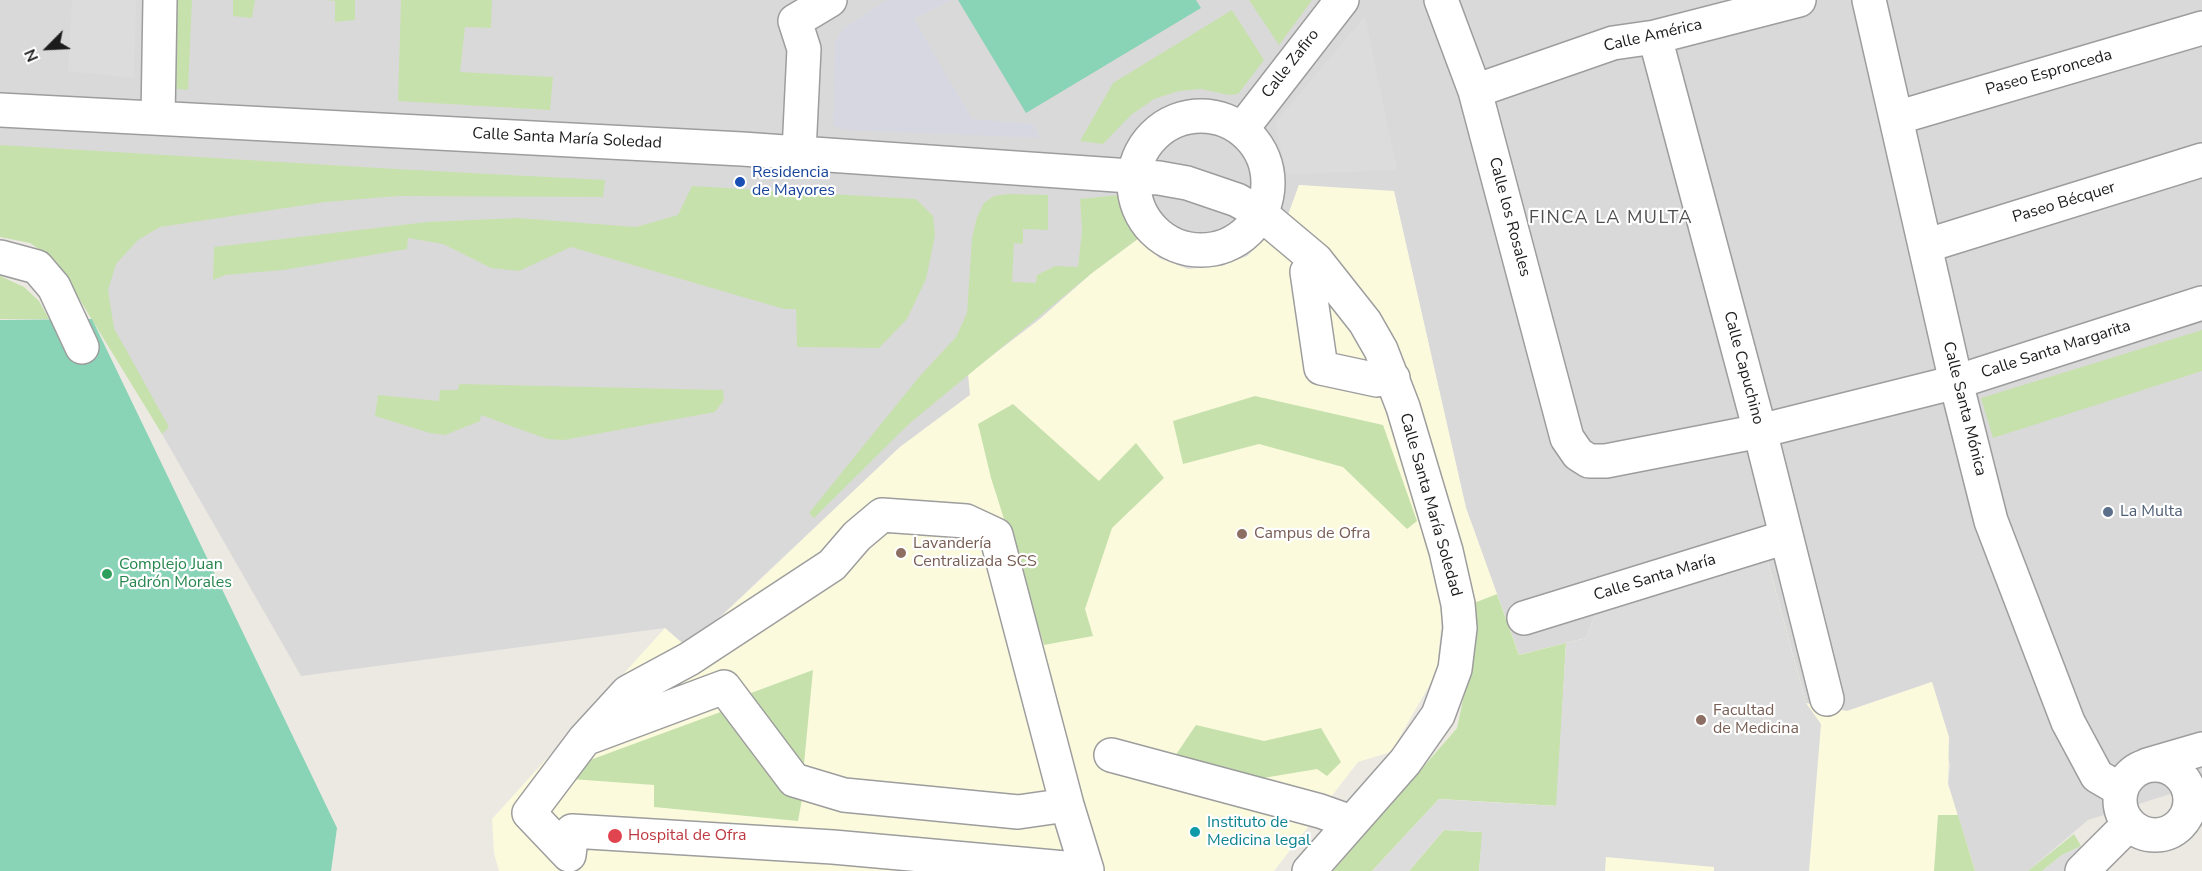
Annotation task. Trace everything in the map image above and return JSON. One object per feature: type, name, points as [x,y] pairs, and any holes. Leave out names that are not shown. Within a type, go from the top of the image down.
[{"type":"street","points":[[158,118],[160,0]]},
{"type":"street","points":[[799,153],[804,49],[789,10],[831,0]]},
{"type":"street","name":"Calle Zafiro","points":[[1242,129],[1342,0]]},
{"type":"street","name":"Calle los Rosales","points":[[1441,0],[1475,91],[1567,438]]},
{"type":"street","name":"Calle América","points":[[1475,91],[1613,43],[1655,37],[1799,0]]},
{"type":"street","name":"Calle Santa Mónica","points":[[1869,0],[1956,382],[1991,521],[2068,722],[2097,776],[2121,790]]},
{"type":"street","name":"Paseo Espronceda","points":[[1896,118],[2202,28]]},
{"type":"street","name":"Calle Capuchino","points":[[1655,37],[1760,431],[1827,699]]},
{"type":"street","name":"Calle Santa María Soledad","points":[[0,110],[799,153],[1133,178],[1187,183],[1237,200],[1260,213],[1316,260],[1365,322],[1393,378],[1446,551],[1458,604],[1460,628],[1455,669],[1438,716],[1405,762],[1309,871]]},
{"type":"street","points":[[1190,116],[1214,117],[1242,129],[1260,152],[1266,167],[1268,190],[1253,227],[1243,236],[1224,246],[1203,251],[1187,249],[1170,243],[1154,232],[1142,216],[1134,198],[1133,178],[1137,160],[1147,141],[1166,124],[1190,116]]},
{"type":"street","name":"Paseo Bécquer","points":[[1925,246],[2195,162]]},
{"type":"street","points":[[0,257],[37,267],[54,287],[82,347]]},
{"type":"street","points":[[1316,260],[1307,272],[1321,368],[1377,380],[1393,378]]},
{"type":"street","name":"Calle Santa Margarita","points":[[1567,438],[1578,454],[1589,461],[1606,461],[1760,431],[1956,382],[2202,303]]},
{"type":"street","points":[[882,515],[966,521],[996,535],[1067,805],[1087,871],[831,859],[572,831],[569,863],[529,813],[584,740],[628,692],[688,659],[832,565],[857,536],[882,515]]},
{"type":"street","name":"Calle Santa María","points":[[1524,618],[1786,537]]},
{"type":"street","points":[[584,740],[724,687],[794,780],[844,795],[1018,812],[1067,805]]},
{"type":"street","points":[[2147,765],[2165,766],[2180,775],[2189,790],[2191,805],[2186,819],[2175,830],[2161,836],[2147,835],[2129,824],[2121,808],[2121,790],[2131,775],[2147,765],[2202,750]]},
{"type":"street","points":[[1112,755],[1320,811],[1351,822]]},
{"type":"street","points":[[2082,871],[2129,824]]},
{"type":"shaded area","points":[[0,0],[2202,0],[2202,784],[2088,820],[2028,871],[1975,871],[1948,784],[1950,765],[1931,682],[1847,711],[1806,703],[1767,559],[1586,638],[1519,655],[1466,508],[1394,192],[1299,185],[1288,215],[1247,256],[1222,266],[1188,269],[1159,258],[1139,238],[1092,273],[1041,318],[970,395],[900,447],[687,648],[665,628],[301,676],[0,152]]},
{"type":"shaded area","points":[[72,0],[136,0],[134,78],[68,71]]},
{"type":"shaded area","points":[[886,0],[951,0],[914,19],[972,119],[1034,124],[1040,138],[843,130],[833,125],[835,42],[842,30]]},
{"type":"shaded area","points":[[1365,16],[1397,170],[1287,174],[1275,123]]},
{"type":"shaded area","name":"Campus de Ofra","points":[[1299,185],[1394,191],[1466,508],[1519,655],[1586,638],[1599,604],[1767,559],[1806,703],[1847,711],[1932,682],[1949,737],[1948,784],[1975,871],[1333,871],[1457,728],[1474,647],[1474,603],[1442,617],[1437,672],[1391,752],[1358,762],[1274,871],[499,871],[494,853],[492,819],[665,628],[688,648],[900,447],[970,395],[968,374],[1041,318],[1092,273],[1139,238],[1159,258],[1188,269],[1222,266],[1247,256],[1276,229],[1288,215]]},
{"type":"shaded area","name":"Facultad de Medicina","points":[[1767,559],[1806,703],[1821,724],[1809,871],[1714,871],[1714,867],[1606,857],[1605,871],[1479,871],[1482,832],[1444,830],[1409,871],[1372,871],[1439,799],[1556,806],[1566,643],[1586,638],[1599,604]]},
{"type":"shaded area","points":[[2081,846],[2095,871],[2042,871],[2062,855]]},
{"type":"green space","points":[[169,0],[192,0],[188,90],[170,88]]},
{"type":"green space","points":[[233,0],[255,0],[252,18],[233,16]]},
{"type":"green space","points":[[325,0],[355,0],[355,20],[335,22],[335,1]]},
{"type":"green space","points":[[401,0],[492,0],[491,28],[465,27],[460,72],[553,77],[550,110],[398,101]]},
{"type":"green space","points":[[958,0],[1196,0],[1201,8],[1026,113]]},
{"type":"green space","points":[[1249,0],[1312,0],[1279,45]]},
{"type":"green space","points":[[1232,10],[1264,60],[1238,94],[1229,95],[1201,89],[1179,91],[1154,99],[1131,115],[1103,144],[1080,141],[1113,83]]},
{"type":"green space","points":[[0,145],[605,180],[603,197],[399,196],[325,202],[160,227],[138,240],[116,264],[108,290],[114,328],[169,427],[162,434],[56,261],[30,243],[0,237]]},
{"type":"green space","points":[[692,186],[916,199],[933,216],[935,235],[926,279],[907,319],[879,348],[797,347],[796,309],[784,309],[571,247],[519,271],[491,268],[443,244],[408,238],[407,249],[283,270],[225,275],[213,280],[214,247],[427,222],[518,218],[636,227],[678,215]]},
{"type":"green space","points":[[1048,195],[1048,230],[1023,229],[1023,244],[1014,243],[1012,282],[1036,283],[1037,275],[1055,266],[1078,267],[1082,231],[1080,199],[1119,195],[1129,222],[1139,238],[1092,273],[910,423],[814,518],[809,513],[919,377],[956,337],[967,313],[972,238],[977,217],[984,203],[994,196]]},
{"type":"green space","points":[[0,276],[24,287],[39,301],[49,319],[0,319]]},
{"type":"green space","name":"Complejo Juan Padrón Morales","points":[[92,319],[337,828],[331,871],[0,871],[0,320]]},
{"type":"green space","points":[[2202,330],[2202,371],[1993,438],[1981,398]]},
{"type":"green space","points":[[459,384],[723,390],[724,400],[715,412],[564,440],[547,439],[481,415],[480,421],[445,435],[430,433],[375,416],[378,395],[439,401],[440,390],[458,390]]},
{"type":"green space","points":[[1255,396],[1383,425],[1417,521],[1407,529],[1343,467],[1259,444],[1183,464],[1173,421]]},
{"type":"green space","points":[[1013,404],[1099,481],[1136,443],[1164,478],[1112,528],[1085,609],[1093,636],[1044,645],[991,478],[978,424]]},
{"type":"green space","points":[[1497,594],[1519,655],[1566,643],[1557,806],[1439,799],[1372,871],[1333,871],[1457,728],[1474,647],[1474,603]]},
{"type":"green space","points":[[813,670],[804,764],[791,757],[751,693]]},
{"type":"green space","points":[[726,710],[802,799],[798,821],[654,807],[654,785],[571,779],[590,760]]},
{"type":"green space","points":[[1196,725],[1264,741],[1321,728],[1341,762],[1327,776],[1317,769],[1257,779],[1173,759]]},
{"type":"green space","points":[[1938,815],[1958,815],[1975,871],[1934,871]]},
{"type":"green space","points":[[1444,830],[1483,832],[1479,871],[1409,871]]},
{"type":"green space","points":[[2074,834],[2081,846],[2062,855],[2042,871],[2028,871]]},
{"type":"place","name":"Residencia de Mayores","points":[[740,182]]},
{"type":"place","name":"La Multa","points":[[2108,512]]},
{"type":"place","name":"Campus de Ofra","points":[[1242,534]]},
{"type":"place","name":"Lavandería Centralizada SCS","points":[[901,553]]},
{"type":"place","name":"Complejo Juan Padrón Morales","points":[[107,574]]},
{"type":"place","name":"Facultad de Medicina","points":[[1701,720]]},
{"type":"place","name":"Instituto de Medicina legal","points":[[1195,832]]},
{"type":"place","name":"Hospital de Ofra","points":[[615,836]]},
{"type":"district","name":"FINCA LA MULTA","points":[[1611,219]]}]
